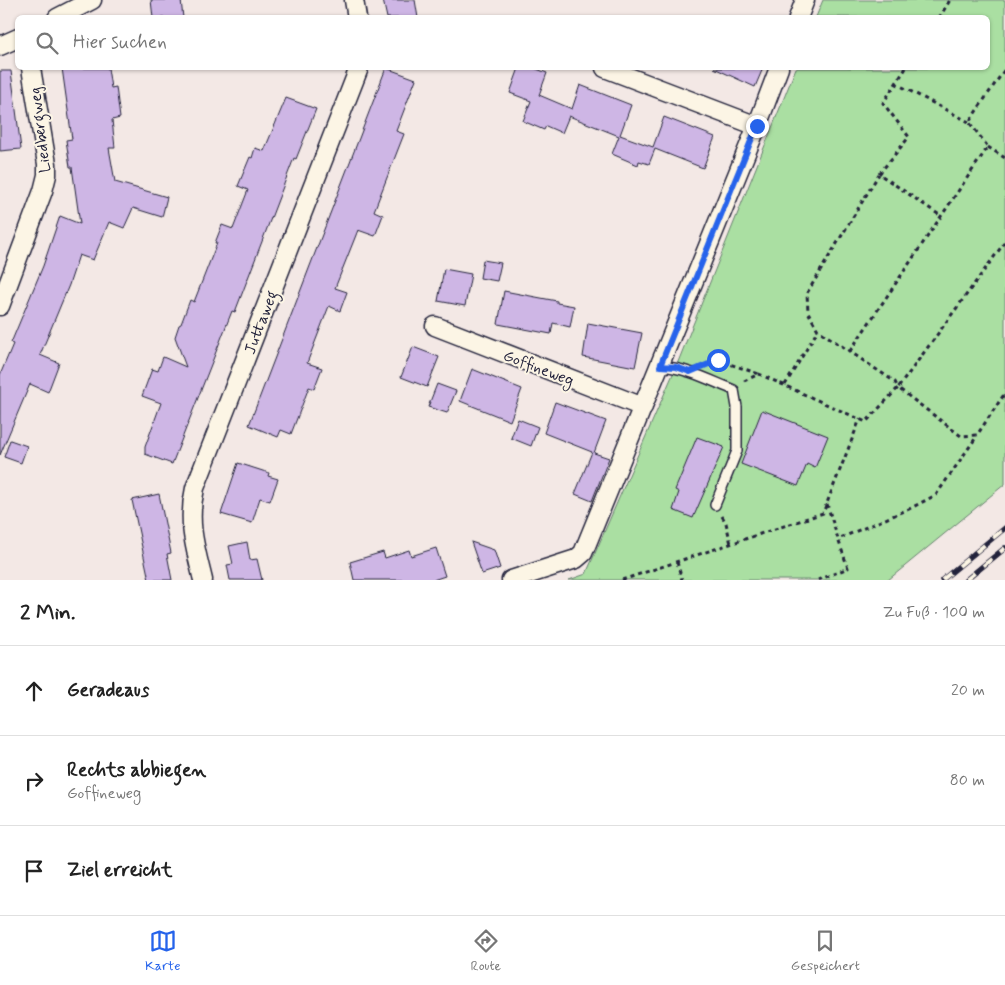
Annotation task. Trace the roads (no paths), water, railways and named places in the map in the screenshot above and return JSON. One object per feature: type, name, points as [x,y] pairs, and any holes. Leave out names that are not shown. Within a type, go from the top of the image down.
[{"type":"street","points":[[63,15],[92,0]]},
{"type":"street","points":[[354,0],[356,15]]},
{"type":"street","points":[[799,15],[805,0]]},
{"type":"street","points":[[0,46],[15,39]]},
{"type":"street","name":"Liedbergweg","points":[[0,306],[43,191],[46,175],[47,164],[31,70]]},
{"type":"street","name":"Juttaweg","points":[[204,580],[191,520],[191,504],[195,488],[358,70]]},
{"type":"street","points":[[610,70],[757,126]]},
{"type":"street","points":[[511,580],[576,559],[583,553],[778,70]]},
{"type":"street","name":"Goffineweg","points":[[434,326],[643,407]]},
{"type":"lane","points":[[660,366],[676,367],[734,390],[737,408],[737,451],[715,505]]},
{"type":"railway","points":[[942,580],[1005,528]]},
{"type":"railway","points":[[966,580],[1005,548]]}]
